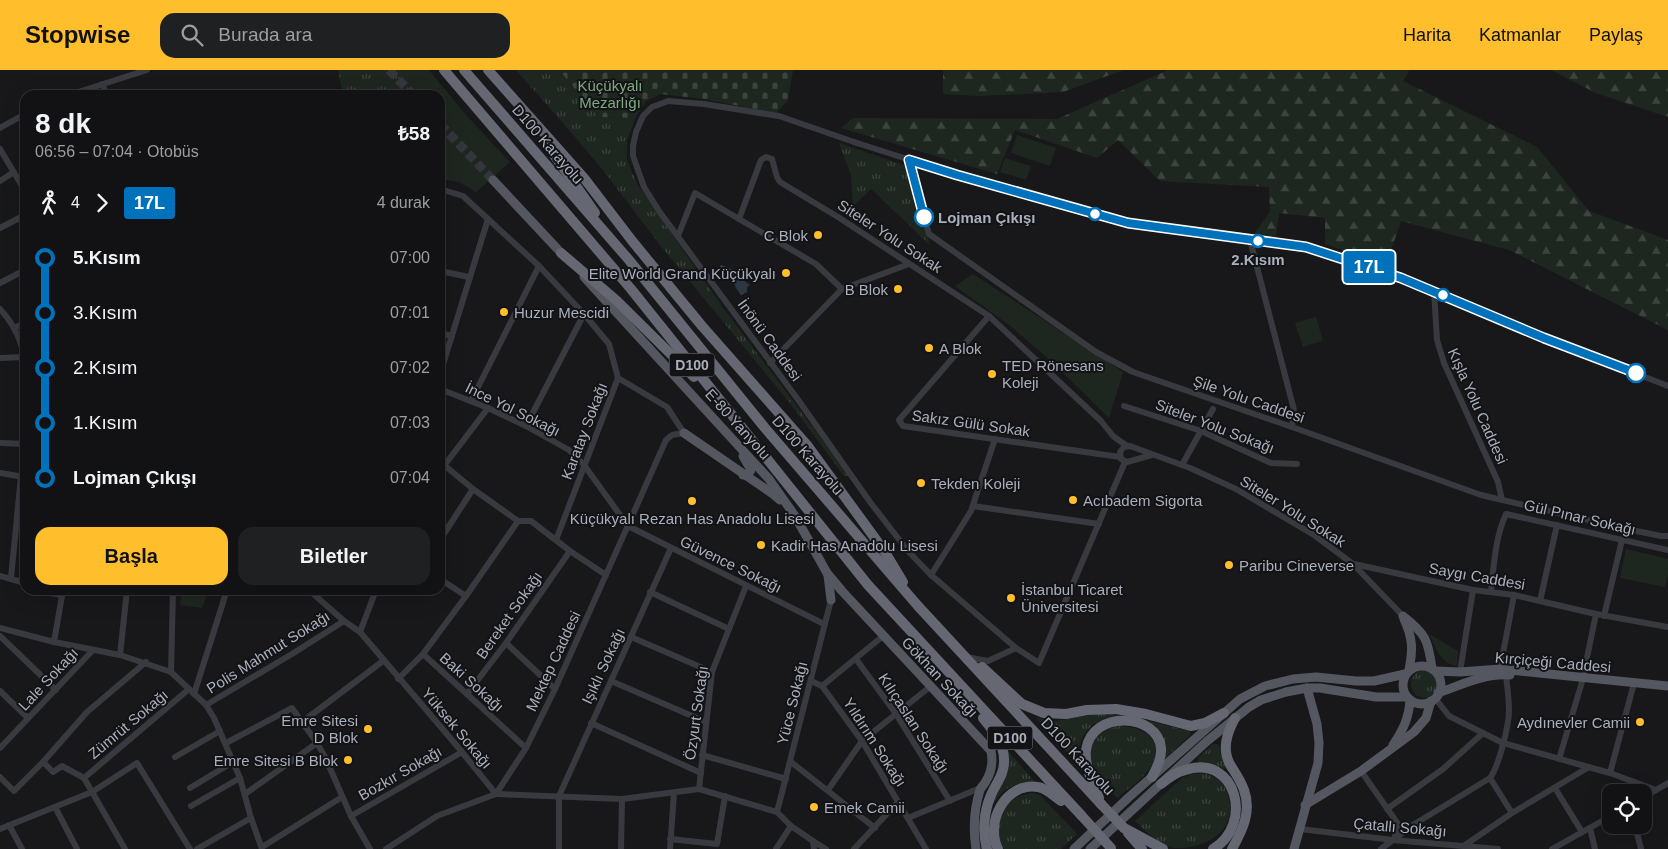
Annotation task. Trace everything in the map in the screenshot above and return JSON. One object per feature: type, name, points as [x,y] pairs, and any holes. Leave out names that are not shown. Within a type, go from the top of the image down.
[{"type":"highway","name":"D100 Karayolu","points":[[444,70],[631,288],[868,585],[1112,849]]},
{"type":"highway","name":"D100 Karayolu","points":[[464,70],[629,260],[765,428],[918,606],[1142,849]]},
{"type":"highway","points":[[488,70],[584,178],[633,242],[742,372],[807,445],[885,552],[918,606]]},
{"type":"highway","points":[[507,91],[629,260]]},
{"type":"highway","points":[[561,253],[616,300],[728,410]]},
{"type":"highway","points":[[964,657],[982,667],[1022,704],[1044,714],[1066,714],[1086,710],[1116,709],[1140,712],[1191,726],[1205,723],[1224,713]]},
{"type":"highway","points":[[939,662],[992,729],[1000,743],[1004,758],[1003,774],[990,796],[984,821],[984,840],[988,849]]},
{"type":"highway","points":[[1232,849],[1243,828],[1247,807],[1245,790],[1230,765],[1226,754],[1227,736],[1235,718]]},
{"type":"highway","points":[[1101,804],[1091,777],[1086,752],[1091,736],[1104,724],[1120,721],[1138,723],[1148,727],[1159,738],[1161,754],[1157,780],[1192,768],[1209,769],[1227,778],[1234,794],[1236,812],[1230,831],[1221,843],[1213,849]]},
{"type":"highway","points":[[998,849],[994,834],[995,817],[1002,804],[1012,793],[1025,788],[1039,787],[1081,815]]},
{"type":"highway","points":[[1124,828],[1163,849]]},
{"type":"main road","name":"E-80 Yanyolu","points":[[493,180],[769,479],[792,511],[827,573],[842,591]]},
{"type":"main road","points":[[684,433],[772,494],[792,511]]},
{"type":"main road","points":[[735,440],[750,468],[749,473],[743,475]]},
{"type":"main road","points":[[827,573],[831,600]]},
{"type":"main road","points":[[831,600],[835,594],[842,591]]},
{"type":"main road","name":"Gökhan Sokağı","points":[[842,591],[991,751],[992,765],[986,782],[980,788],[974,828],[976,849]]},
{"type":"main road","points":[[1305,805],[1361,771],[1423,724],[1441,685],[1434,670],[1430,649],[1425,637],[1416,626],[1403,616]]},
{"type":"main road","points":[[1390,749],[1400,736],[1409,714],[1409,699],[1403,690],[1402,684],[1412,651],[1412,640],[1403,616]]},
{"type":"main road","points":[[1090,849],[1224,713],[1240,699],[1259,689],[1292,679],[1316,678],[1374,681],[1407,672],[1423,665],[1434,670]]},
{"type":"main road","name":"Kırçiçeği Caddesi","points":[[1434,670],[1503,672],[1668,686]]},
{"type":"main road","name":"Kırçiçeği Caddesi","points":[[1435,698],[1479,678],[1503,672]]},
{"type":"main road","name":"Kırçiçeği Caddesi","points":[[1583,679],[1668,691]]},
{"type":"main road","points":[[1074,849],[1157,780],[1249,707],[1261,700],[1307,688],[1320,688],[1376,697],[1409,699],[1422,704],[1435,698]]},
{"type":"main road","points":[[1294,849],[1318,762],[1317,724],[1307,688]]},
{"type":"main road","points":[[1314,777],[1318,784],[1330,791]]},
{"type":"street","points":[[84,90],[147,70]]},
{"type":"street","points":[[102,84],[105,90]]},
{"type":"street","name":"İnönü Caddesi","points":[[909,160],[789,119],[704,104],[668,101],[652,107],[644,116],[636,132],[633,156],[644,187],[659,211],[908,551],[931,575],[1016,648],[1039,663],[1099,524]]},
{"type":"street","points":[[0,128],[20,117]]},
{"type":"street","points":[[0,149],[20,182]]},
{"type":"street","name":"Siteler Yolu Sokak","points":[[739,219],[762,160],[766,157],[772,159],[780,182],[824,208],[989,316],[1094,415],[1112,436],[1130,446],[1182,465],[1236,489],[1314,535],[1353,564],[1403,616]]},
{"type":"street","points":[[909,160],[1128,223],[1306,247],[1401,278],[1544,338],[1668,386]]},
{"type":"street","name":"Şile Yolu Caddesi","points":[[909,160],[929,234],[1096,352],[1133,372],[1482,495],[1626,529],[1668,536]]},
{"type":"street","points":[[0,181],[14,172]]},
{"type":"street","name":"Karatay Sokağı","points":[[445,190],[464,196],[538,266],[608,342],[618,378],[556,540]]},
{"type":"street","points":[[678,236],[695,194],[816,264],[842,289]]},
{"type":"street","points":[[0,228],[20,218]]},
{"type":"street","points":[[445,358],[488,220]]},
{"type":"street","points":[[1250,240],[1294,410],[1292,427]]},
{"type":"street","points":[[770,362],[842,289],[909,264]]},
{"type":"street","points":[[471,400],[538,266]]},
{"type":"street","points":[[445,272],[469,277]]},
{"type":"street","points":[[0,283],[20,273]]},
{"type":"street","name":"Kışla Yolu Caddesi","points":[[1434,291],[1437,340],[1444,362],[1498,482],[1502,500]]},
{"type":"street","points":[[0,308],[14,328],[20,344]]},
{"type":"street","points":[[526,426],[584,314]]},
{"type":"street","name":"Sakız Gülü Sokak","points":[[989,316],[899,420],[903,426],[1123,459]]},
{"type":"street","points":[[14,328],[20,325]]},
{"type":"street","points":[[445,334],[452,336]]},
{"type":"street","points":[[0,358],[20,357]]},
{"type":"street","points":[[618,378],[667,408],[684,433]]},
{"type":"street","name":"İnce Yol Sokağı","points":[[445,391],[471,400],[526,426],[569,450],[584,465],[628,526]]},
{"type":"street","name":"Siteler Yolu Sokağı","points":[[1124,406],[1201,431],[1271,463],[1297,464]]},
{"type":"street","points":[[445,464],[488,408]]},
{"type":"street","points":[[1182,465],[1213,409]]},
{"type":"street","name":"Mektep Caddesi","points":[[496,794],[526,748],[555,689],[666,440],[672,435],[684,433]]},
{"type":"street","points":[[931,575],[973,506],[994,439]]},
{"type":"street","points":[[0,443],[20,444]]},
{"type":"street","points":[[973,506],[1099,524],[1123,459],[1121,450],[1130,446],[1136,454],[1134,459]]},
{"type":"street","points":[[1123,459],[1130,462],[1134,459],[1152,455]]},
{"type":"street","points":[[445,470],[518,521],[531,521],[570,551],[606,575]]},
{"type":"street","points":[[0,473],[20,476]]},
{"type":"street","points":[[445,532],[473,490]]},
{"type":"street","points":[[11,578],[20,502]]},
{"type":"street","name":"Gül Pınar Sokağı","points":[[1491,592],[1497,544],[1501,525],[1506,514],[1668,550]]},
{"type":"street","points":[[398,679],[423,654],[518,521]]},
{"type":"street","points":[[1540,601],[1558,525]]},
{"type":"street","name":"Güvence Sokağı","points":[[628,526],[824,624]]},
{"type":"street","points":[[1604,616],[1622,540]]},
{"type":"street","name":"Işıklı Sokağı","points":[[559,796],[671,548]]},
{"type":"street","name":"Bereket Sokağı","points":[[468,694],[570,551]]},
{"type":"street","name":"Saygı Caddesi","points":[[1353,564],[1473,590],[1514,595],[1604,616],[1668,627]]},
{"type":"street","points":[[0,576],[20,581]]},
{"type":"street","points":[[445,582],[466,596]]},
{"type":"street","name":"Özyurt Sokağı","points":[[699,789],[712,672],[746,586]]},
{"type":"street","points":[[1460,672],[1473,590]]},
{"type":"street","points":[[650,592],[729,629]]},
{"type":"street","points":[[54,642],[63,595]]},
{"type":"street","points":[[120,655],[126,595]]},
{"type":"street","points":[[171,672],[173,595]]},
{"type":"street","points":[[192,692],[225,595]]},
{"type":"street","name":"Yüksek Sokağı","points":[[314,595],[360,632],[496,794]]},
{"type":"street","points":[[360,632],[374,595]]},
{"type":"street","points":[[1381,849],[1413,825],[1490,778],[1495,772],[1509,713],[1503,672],[1514,595]]},
{"type":"street","name":"Yüce Sokağı","points":[[777,812],[831,600]]},
{"type":"street","points":[[1558,759],[1583,679],[1596,614]]},
{"type":"street","name":"Polis Mahmut Sokağı","points":[[206,705],[344,621]]},
{"type":"street","points":[[0,628],[54,642],[120,655],[146,662],[171,672],[206,705],[220,731],[240,778],[262,848],[342,797]]},
{"type":"street","points":[[0,636],[56,690]]},
{"type":"street","points":[[631,636],[712,672]]},
{"type":"street","points":[[822,686],[883,636]]},
{"type":"street","points":[[506,643],[555,689]]},
{"type":"street","points":[[964,657],[988,661],[1016,648]]},
{"type":"street","name":"Lale Sokağı","points":[[1,745],[56,690],[92,650]]},
{"type":"street","name":"Baki Sokağı","points":[[423,654],[526,748]]},
{"type":"street","name":"Kılıçaslan Sokağı","points":[[856,659],[896,714],[950,801]]},
{"type":"street","points":[[302,722],[383,661]]},
{"type":"street","points":[[0,777],[14,791],[87,712],[146,662]]},
{"type":"street","points":[[611,681],[706,722]]},
{"type":"street","name":"Yıldırım Sokağı","points":[[811,681],[822,686],[862,741],[926,849]]},
{"type":"street","points":[[828,790],[862,741],[932,686]]},
{"type":"street","points":[[1610,773],[1633,687]]},
{"type":"street","points":[[0,691],[28,718]]},
{"type":"street","name":"Zümrüt Sokağı","points":[[84,778],[192,692]]},
{"type":"street","points":[[1435,698],[1449,716],[1503,743],[1610,773],[1656,790]]},
{"type":"street","points":[[226,743],[292,708],[325,757],[351,816],[370,849]]},
{"type":"street","points":[[591,723],[701,773]]},
{"type":"street","points":[[175,757],[220,731]]},
{"type":"street","points":[[1387,809],[1443,769],[1483,733]]},
{"type":"street","points":[[245,794],[317,743]]},
{"type":"street","name":"Bozkır Sokağı","points":[[351,816],[462,752]]},
{"type":"street","points":[[702,755],[786,779]]},
{"type":"street","points":[[42,762],[53,772],[62,766],[84,778],[125,849]]},
{"type":"street","points":[[190,788],[233,762]]},
{"type":"street","points":[[790,762],[875,828]]},
{"type":"street","points":[[0,829],[92,792],[138,763],[190,849]]},
{"type":"street","points":[[1465,845],[1512,813],[1589,767]]},
{"type":"street","points":[[1361,771],[1398,824],[1399,829],[1394,840]]},
{"type":"street","points":[[191,806],[240,778]]},
{"type":"street","points":[[1490,778],[1512,813]]},
{"type":"street","points":[[1652,792],[1666,784],[1668,794]]},
{"type":"street","points":[[908,818],[980,788]]},
{"type":"street","points":[[1555,788],[1582,832]]},
{"type":"street","points":[[386,849],[437,816],[496,794],[622,799],[699,789],[777,812],[790,826],[826,849]]},
{"type":"street","points":[[670,849],[674,793]]},
{"type":"street","points":[[559,796],[559,849]]},
{"type":"street","points":[[670,839],[717,844],[725,796]]},
{"type":"street","points":[[621,849],[622,799]]},
{"type":"street","points":[[854,849],[898,802]]},
{"type":"street","points":[[55,807],[77,849]]},
{"type":"street","points":[[197,849],[251,818]]},
{"type":"street","points":[[1552,849],[1602,821]]},
{"type":"street","points":[[9,825],[22,849]]},
{"type":"street","points":[[776,849],[790,826]]},
{"type":"street","points":[[1590,828],[1595,849]]},
{"type":"street","name":"Çatallı Sokağı","points":[[1300,829],[1498,849]]},
{"type":"street","points":[[1637,834],[1641,849]]},
{"type":"street","points":[[813,842],[814,849]]},
{"type":"green space","points":[[338,70],[393,70],[411,90],[342,90]]},
{"type":"green space","points":[[393,70],[429,70],[467,116],[510,162],[476,192],[459,182],[445,180],[445,90],[411,90]]},
{"type":"green space","points":[[516,70],[559,70],[599,117],[635,118],[627,140],[627,161],[638,185],[721,305],[849,476],[844,476],[790,403],[660,245],[606,174]]},
{"type":"green space","name":"Küçükyalı Mezarlığı","points":[[559,70],[793,70],[788,100],[776,113],[704,99],[661,94],[646,101],[635,118],[599,117]]},
{"type":"green space","points":[[943,70],[1124,70],[1063,92],[979,96],[943,94]]},
{"type":"green space","points":[[1168,70],[1409,70],[1403,81],[1537,147],[1589,211],[1668,240],[1668,330],[1509,250],[1401,221],[1386,265],[1325,244],[1325,218],[1279,213],[1276,237],[1254,234],[1270,212],[1269,187],[1160,181],[1118,140],[1097,158],[1015,130],[997,174],[841,128],[853,118],[1057,119]]},
{"type":"green space","points":[[1551,70],[1668,70],[1668,117],[1596,93]]},
{"type":"green space","points":[[1017,135],[1056,148],[1050,166],[1011,153]]},
{"type":"green space","points":[[839,143],[906,166],[930,245],[871,189],[853,206],[851,175]]},
{"type":"green space","points":[[1005,158],[1031,166],[1026,180],[1000,172]]},
{"type":"green space","points":[[973,274],[1123,372],[1109,418],[1053,363],[1013,328],[955,286]]},
{"type":"green space","points":[[1316,317],[1323,341],[1303,347],[1295,323]]},
{"type":"green space","points":[[1626,549],[1668,559],[1668,574],[1665,587],[1620,578]]},
{"type":"green space","points":[[181,595],[207,595],[202,608],[180,605]]},
{"type":"green space","points":[[1429,634],[1458,651],[1457,666],[1451,665],[1443,658],[1436,649]]},
{"type":"green space","points":[[1425,670],[1435,674],[1439,684],[1435,694],[1425,698],[1415,694],[1411,684],[1415,674]]},
{"type":"green space","points":[[1103,713],[1114,716],[1096,723],[1086,732],[1082,738],[1077,763],[1036,718],[1056,721]]},
{"type":"green space","points":[[1143,719],[1190,730],[1190,735],[1166,758],[1160,736]]},
{"type":"green space","points":[[1120,726],[1144,732],[1154,742],[1156,749],[1155,757],[1148,771],[1117,798],[1094,771],[1090,755],[1094,741],[1099,736],[1105,731]]},
{"type":"green space","points":[[1213,744],[1218,744],[1226,767],[1222,771],[1206,764],[1198,763],[1198,758]]},
{"type":"green space","points":[[1007,750],[1035,782],[1009,788],[1000,795],[991,807]]},
{"type":"green space","points":[[1204,773],[1221,780],[1230,803],[1229,817],[1225,826],[1212,839],[1193,846],[1173,848],[1157,840],[1135,821],[1182,778],[1192,774]]},
{"type":"green space","points":[[1031,793],[1040,795],[1077,834],[1061,849],[1004,849],[999,831],[1002,813],[1013,799]]},
{"type":"water","points":[[721,265],[734,270],[750,285],[747,287],[747,292],[741,295],[732,277],[720,267]]},
{"type":"tunnel","points":[[389,70],[408,90]]},
{"type":"tunnel","points":[[445,129],[493,180]]},
{"type":"bus line","name":"17L","points":[[924,217],[909,160],[1128,223],[1306,247],[1401,278],[1544,338],[1636,373]]},
{"type":"place","name":"Lojman Çıkışı","points":[[924,217]]},
{"type":"place","name":"C Blok","points":[[818,235]]},
{"type":"place","name":"2.Kısım","points":[[1258,241]]},
{"type":"place","name":"Elite World Grand Küçükyalı","points":[[786,273]]},
{"type":"place","name":"B Blok","points":[[898,289]]},
{"type":"place","name":"Huzur Mescidi","points":[[504,312]]},
{"type":"place","name":"A Blok","points":[[929,348]]},
{"type":"place","name":"TED Rönesans Koleji","points":[[992,374]]},
{"type":"place","name":"Tekden Koleji","points":[[921,483]]},
{"type":"place","name":"Acıbadem Sigorta","points":[[1073,500]]},
{"type":"place","name":"Küçükyalı Rezan Has Anadolu Lisesi","points":[[692,501]]},
{"type":"place","name":"Kadir Has Anadolu Lisesi","points":[[761,545]]},
{"type":"place","name":"Paribu Cineverse","points":[[1229,565]]},
{"type":"place","name":"İstanbul Ticaret Üniversitesi","points":[[1011,598]]},
{"type":"place","name":"Aydınevler Camii","points":[[1640,722]]},
{"type":"place","name":"Emre Sitesi D Blok","points":[[368,729]]},
{"type":"place","name":"Emre Sitesi B Blok","points":[[348,760]]},
{"type":"place","name":"Emek Camii","points":[[814,807]]}]
